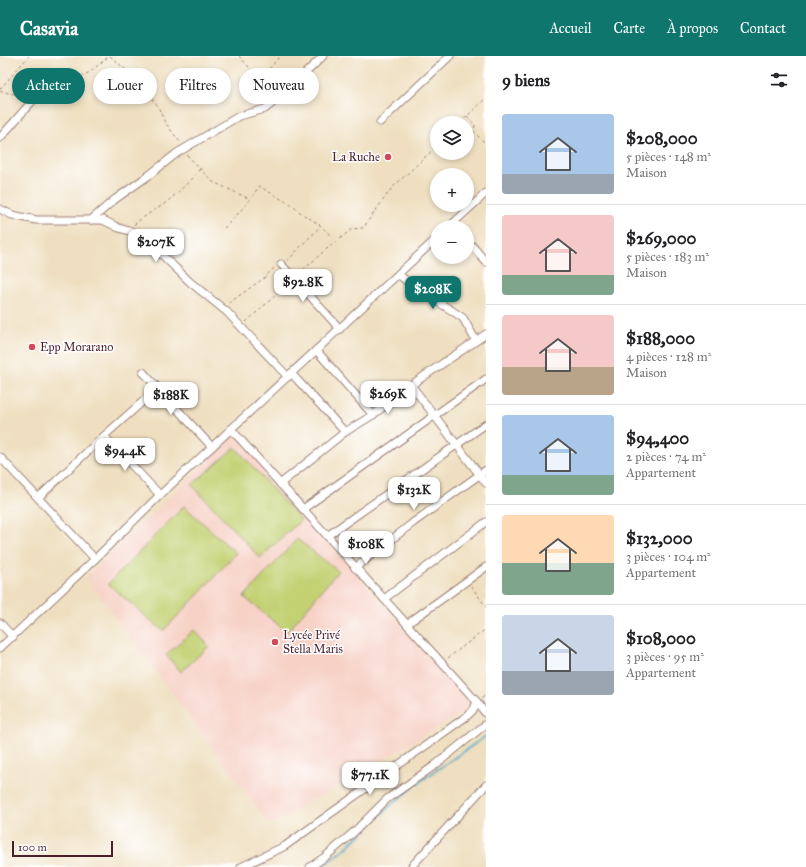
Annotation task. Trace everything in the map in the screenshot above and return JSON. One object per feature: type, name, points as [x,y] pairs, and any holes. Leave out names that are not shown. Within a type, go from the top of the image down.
[{"type":"street","points":[[91,220],[114,200],[184,149],[239,116],[265,109],[284,94],[323,56]]},
{"type":"street","points":[[380,122],[450,56]]},
{"type":"street","points":[[0,138],[30,104]]},
{"type":"street","points":[[458,220],[486,193]]},
{"type":"street","points":[[0,209],[12,215],[36,220],[103,220],[119,228],[136,232],[151,244],[190,282],[227,312],[240,327],[345,432]]},
{"type":"street","points":[[0,648],[95,559],[160,495],[430,244]]},
{"type":"street","points":[[474,248],[486,262]]},
{"type":"street","points":[[281,264],[340,328]]},
{"type":"street","points":[[398,274],[415,288],[463,318],[476,341]]},
{"type":"street","points":[[280,484],[345,432],[373,415],[411,385],[486,334]]},
{"type":"street","points":[[316,350],[373,415]]},
{"type":"street","points":[[143,372],[212,447]]},
{"type":"street","points":[[303,509],[486,379]]},
{"type":"street","points":[[411,385],[486,483]]},
{"type":"street","points":[[38,498],[158,388]]},
{"type":"street","points":[[327,536],[486,424]]},
{"type":"street","points":[[231,429],[477,702],[486,714]]},
{"type":"street","points":[[104,436],[160,495]]},
{"type":"street","points":[[2,462],[95,559]]},
{"type":"street","points":[[355,568],[414,522],[486,470]]},
{"type":"street","points":[[384,599],[486,522]]},
{"type":"street","points":[[407,624],[486,567]]},
{"type":"street","points":[[0,623],[13,637]]},
{"type":"street","points":[[241,867],[285,846],[467,716],[474,709],[477,702]]},
{"type":"street","points":[[310,867],[348,837],[387,799],[434,766],[486,724]]},
{"type":"street","points":[[411,867],[486,785]]},
{"type":"path","points":[[12,94],[6,93],[0,89],[28,56]]},
{"type":"path","points":[[85,74],[110,56],[125,69],[158,106],[164,121],[200,169],[213,182],[251,199]]},
{"type":"path","points":[[239,56],[258,76],[270,68],[280,56]]},
{"type":"path","points":[[467,116],[486,98]]},
{"type":"path","points":[[474,123],[476,125],[474,132],[486,144]]},
{"type":"path","points":[[240,327],[294,278],[352,229],[363,228],[392,188],[430,153]]},
{"type":"path","points":[[128,230],[146,214],[163,204],[187,184],[200,169]]},
{"type":"path","points":[[224,228],[239,214],[259,186],[290,204],[320,225],[336,242]]},
{"type":"path","points":[[222,309],[296,253],[306,240],[316,232],[320,225]]},
{"type":"path","points":[[467,580],[486,607]]},
{"type":"path","points":[[442,663],[486,629]]},
{"type":"shaded area","name":"Lycée Privé Stella Maris","points":[[235,434],[472,707],[270,825],[86,577]]},
{"type":"green space","points":[[235,447],[301,520],[260,558],[192,485]]},
{"type":"green space","points":[[184,506],[236,553],[163,631],[108,584]]},
{"type":"green space","points":[[297,539],[338,571],[287,632],[244,597]]},
{"type":"green space","points":[[194,630],[209,646],[181,672],[166,655]]},
{"type":"waterway","points":[[321,867],[344,850],[392,804],[418,783],[486,736]]},
{"type":"place","name":"La Ruche","points":[[388,157]]},
{"type":"place","name":"Epp Morarano","points":[[32,347]]},
{"type":"place","name":"Lycée Privé Stella Maris","points":[[275,642]]}]
